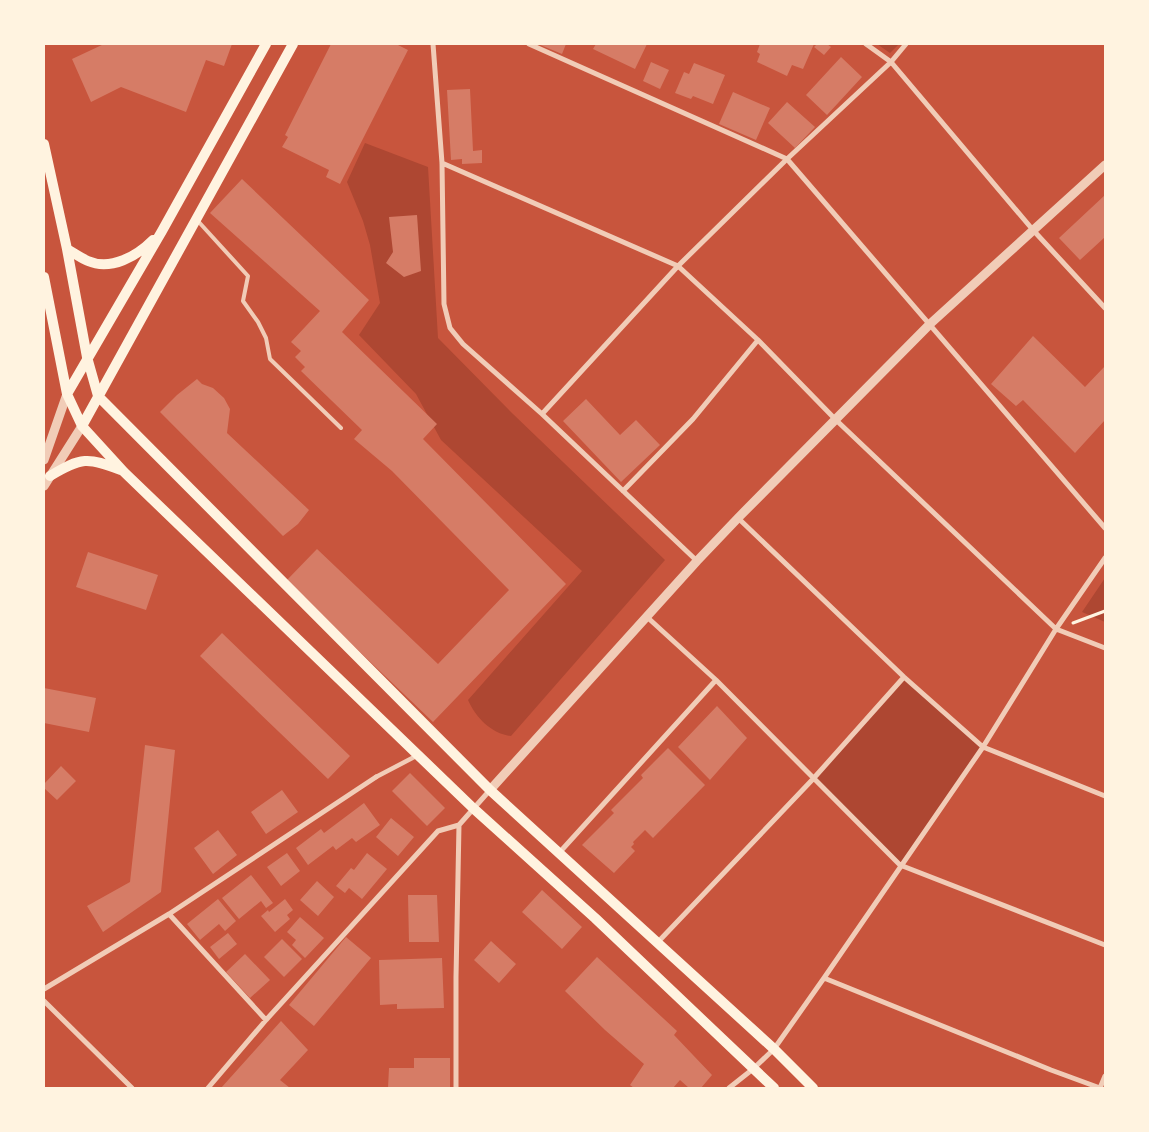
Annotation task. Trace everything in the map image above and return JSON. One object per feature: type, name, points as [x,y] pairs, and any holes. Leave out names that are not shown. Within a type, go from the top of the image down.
[{"type":"main road","points":[[67,394],[162,231],[266,44]]},
{"type":"main road","points":[[82,426],[293,44]]},
{"type":"main road","points":[[44,144],[67,248],[87,357],[98,396],[490,790],[774,1049],[813,1088]]},
{"type":"main road","points":[[67,248],[89,262],[112,263],[132,257],[145,248],[162,231]]},
{"type":"main road","points":[[44,278],[67,394],[82,426],[124,472],[473,808],[595,918],[774,1088]]},
{"type":"main road","points":[[50,476],[68,465],[92,460],[124,472]]},
{"type":"street","points":[[433,44],[442,163],[444,304],[450,328],[463,344],[542,414],[697,561]]},
{"type":"street","points":[[529,44],[787,159],[1105,528]]},
{"type":"street","points":[[866,44],[891,62],[1033,230],[1105,308]]},
{"type":"street","points":[[542,414],[678,266],[787,159],[891,62],[906,44]]},
{"type":"street","points":[[442,163],[678,266],[758,340],[836,420],[1056,629],[1105,648]]},
{"type":"street","points":[[456,1088],[456,977],[460,825],[473,808],[738,518],[930,324],[1105,165]]},
{"type":"street","points":[[623,491],[692,419],[758,340]]},
{"type":"street","points":[[44,460],[67,394]]},
{"type":"street","points":[[44,486],[82,426]]},
{"type":"street","points":[[738,518],[904,676],[983,747],[1105,796]]},
{"type":"street","points":[[728,1088],[753,1069],[774,1049],[983,747],[1056,629],[1105,558]]},
{"type":"street","points":[[647,617],[716,680],[900,865],[1105,945]]},
{"type":"street","points":[[658,942],[813,778],[904,676]]},
{"type":"street","points":[[559,853],[716,680]]},
{"type":"street","points":[[44,989],[170,914],[376,777],[419,754]]},
{"type":"street","points":[[208,1088],[266,1020],[438,831],[460,825]]},
{"type":"street","points":[[170,914],[266,1020]]},
{"type":"street","points":[[824,978],[1100,1088],[1105,1076]]},
{"type":"street","points":[[44,1001],[132,1088]]},
{"type":"lane","points":[[196,218],[248,276],[243,302],[258,322],[266,338],[270,359],[341,428]]},
{"type":"path","points":[[1056,629],[1105,611]]},
{"type":"shaded area","points":[[877,44],[899,44],[890,53]]},
{"type":"shaded area","points":[[365,143],[428,167],[438,338],[513,414],[665,560],[511,736],[497,732],[485,724],[475,713],[468,700],[582,571],[441,440],[416,394],[359,335],[380,303],[370,245],[363,221],[347,182]]},
{"type":"shaded area","points":[[1105,578],[1105,622],[1082,612]]},
{"type":"shaded area","points":[[904,677],[983,747],[900,865],[813,779]]},
{"type":"building","points":[[104,44],[232,44],[224,66],[206,60],[186,112],[121,87],[91,102],[72,59]]},
{"type":"building","points":[[331,44],[396,44],[408,50],[340,184],[326,177],[329,170],[282,147],[288,137],[285,135]]},
{"type":"building","points":[[538,44],[566,44],[562,54]]},
{"type":"building","points":[[596,44],[647,44],[635,69],[593,49]]},
{"type":"building","points":[[760,44],[814,44],[803,69],[792,65],[787,76],[757,62],[760,54],[757,52]]},
{"type":"building","points":[[817,44],[827,44],[831,47],[824,55],[814,47]]},
{"type":"building","points":[[841,57],[862,77],[827,115],[806,95]]},
{"type":"building","points":[[651,62],[669,70],[660,89],[643,81]]},
{"type":"building","points":[[694,63],[725,75],[713,104],[693,96],[691,99],[675,93],[684,72],[689,74]]},
{"type":"building","points":[[470,89],[473,151],[482,150],[482,163],[462,164],[462,159],[451,160],[447,90]]},
{"type":"building","points":[[733,92],[770,108],[756,140],[719,124]]},
{"type":"building","points":[[787,102],[815,127],[795,148],[768,123]]},
{"type":"building","points":[[242,179],[369,300],[342,332],[437,424],[423,439],[566,584],[433,722],[286,581],[317,549],[438,664],[509,590],[392,471],[354,439],[362,430],[301,371],[305,367],[295,357],[301,351],[291,342],[320,311],[210,213]]},
{"type":"building","points":[[1105,195],[1105,237],[1080,260],[1059,238]]},
{"type":"building","points":[[417,215],[421,271],[404,277],[386,263],[393,252],[389,217]]},
{"type":"building","points":[[1033,336],[1085,387],[1105,366],[1105,420],[1075,453],[1023,400],[1016,406],[991,384]]},
{"type":"building","points":[[197,379],[202,384],[213,388],[224,398],[230,409],[227,433],[309,510],[298,524],[283,536],[160,412]]},
{"type":"building","points":[[586,399],[620,435],[636,420],[660,445],[621,482],[563,421]]},
{"type":"building","points":[[88,552],[158,575],[146,610],[76,587]]},
{"type":"building","points":[[222,633],[350,756],[328,779],[200,656]]},
{"type":"building","points":[[44,688],[96,698],[89,732],[44,723]]},
{"type":"building","points":[[717,706],[747,738],[710,780],[678,747]]},
{"type":"building","points":[[145,745],[175,750],[161,892],[103,932],[87,906],[130,882]]},
{"type":"building","points":[[668,748],[705,785],[653,838],[645,830],[633,842],[634,844],[631,847],[635,851],[614,873],[582,845],[614,813],[611,810],[643,778],[641,775]]},
{"type":"building","points":[[61,766],[76,781],[57,800],[44,788],[44,784]]},
{"type":"building","points":[[410,773],[445,808],[427,826],[392,791]]},
{"type":"building","points":[[282,790],[298,812],[266,834],[251,812]]},
{"type":"building","points":[[364,803],[380,825],[356,842],[352,838],[336,850],[333,846],[308,865],[296,848],[321,829],[324,833]]},
{"type":"building","points":[[391,818],[414,837],[398,856],[376,837]]},
{"type":"building","points":[[218,830],[237,855],[213,874],[194,848]]},
{"type":"building","points":[[287,853],[300,871],[281,886],[267,867]]},
{"type":"building","points":[[367,853],[387,869],[362,899],[349,888],[345,893],[336,886],[351,868],[354,870]]},
{"type":"building","points":[[251,875],[273,903],[266,908],[261,901],[239,919],[222,898]]},
{"type":"building","points":[[317,881],[334,897],[318,916],[300,900]]},
{"type":"building","points":[[542,890],[582,927],[562,949],[522,912]]},
{"type":"building","points":[[408,895],[437,895],[439,942],[409,942]]},
{"type":"building","points":[[218,899],[236,921],[225,931],[219,924],[200,940],[187,924]]},
{"type":"building","points":[[285,899],[293,910],[287,915],[290,919],[275,932],[261,916]]},
{"type":"building","points":[[300,917],[324,938],[305,958],[292,945],[296,940],[287,932]]},
{"type":"building","points":[[228,933],[237,944],[219,959],[210,947]]},
{"type":"building","points":[[346,937],[371,958],[314,1026],[289,1005]]},
{"type":"building","points":[[282,939],[302,959],[284,977],[264,957]]},
{"type":"building","points":[[491,941],[516,964],[499,983],[474,960]]},
{"type":"building","points":[[245,954],[270,980],[250,998],[226,972]]},
{"type":"building","points":[[597,957],[677,1031],[674,1035],[712,1075],[701,1088],[689,1088],[680,1080],[673,1088],[634,1088],[630,1085],[644,1064],[565,991]]},
{"type":"building","points":[[442,958],[444,1008],[397,1009],[397,1004],[380,1005],[379,960]]},
{"type":"building","points":[[281,1021],[308,1050],[280,1080],[290,1088],[221,1088]]},
{"type":"building","points":[[414,1058],[450,1058],[450,1088],[388,1088],[389,1068],[414,1068]]}]
